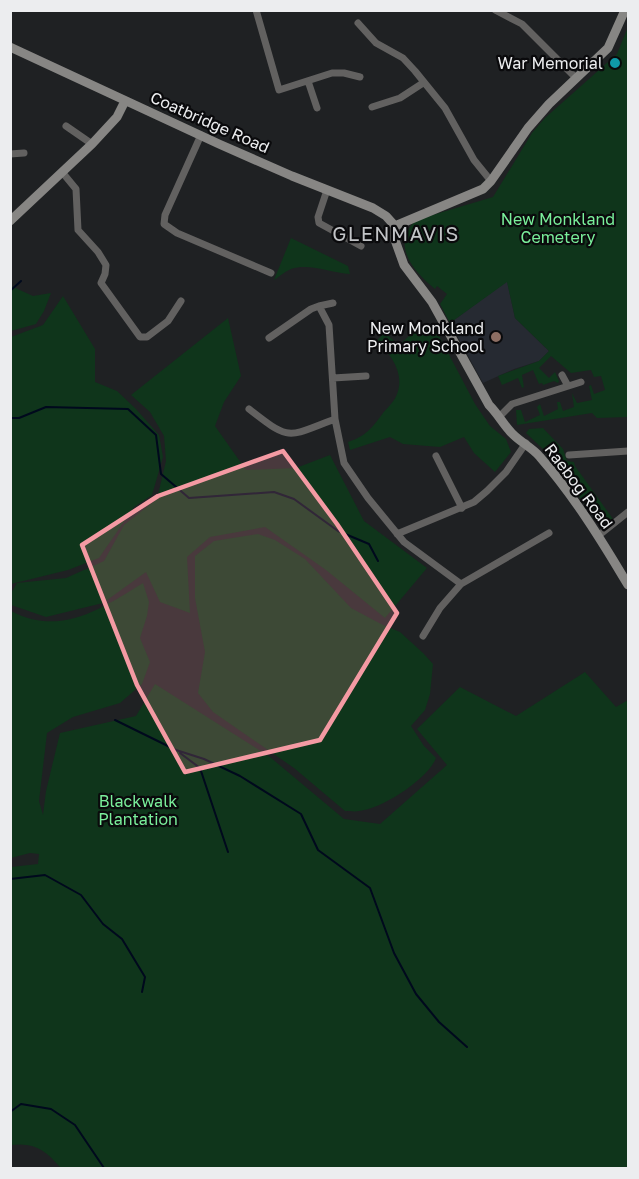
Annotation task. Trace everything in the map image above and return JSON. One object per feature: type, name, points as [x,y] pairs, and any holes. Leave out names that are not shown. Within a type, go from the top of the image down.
[{"type":"main road","points":[[394,226],[483,189],[528,128],[608,48],[625,10]]},
{"type":"main road","name":"Coatbridge Road","points":[[10,47],[292,176],[373,208],[386,216],[394,226]]},
{"type":"main road","points":[[10,221],[92,144],[117,117],[125,101]]},
{"type":"main road","name":"Raebog Road","points":[[394,226],[395,240],[404,265],[432,302],[489,405],[515,436],[540,457],[598,536],[628,585]]},
{"type":"street","points":[[256,10],[279,90],[332,73],[360,77]]},
{"type":"street","points":[[495,10],[522,24],[576,78]]},
{"type":"street","points":[[358,22],[376,44],[402,58],[445,108],[474,160],[491,181]]},
{"type":"street","points":[[308,81],[317,108]]},
{"type":"street","points":[[372,107],[400,98],[423,82]]},
{"type":"street","points":[[66,126],[92,144]]},
{"type":"street","points":[[201,135],[165,215],[164,224],[177,233],[271,273]]},
{"type":"street","points":[[10,154],[24,153]]},
{"type":"street","points":[[62,172],[76,189],[78,230],[98,252],[106,265],[101,283],[140,337],[147,337],[168,321],[181,301]]},
{"type":"street","points":[[327,190],[318,217],[319,223],[361,246]]},
{"type":"street","points":[[345,238],[350,229]]},
{"type":"street","points":[[269,338],[311,309],[333,303]]},
{"type":"street","points":[[319,306],[329,325],[335,419],[344,463],[368,498],[404,542],[461,584]]},
{"type":"street","points":[[562,375],[568,386]]},
{"type":"street","points":[[333,378],[366,376]]},
{"type":"street","points":[[500,416],[512,404],[581,382]]},
{"type":"street","points":[[249,409],[283,434],[292,434],[335,419]]},
{"type":"street","points":[[397,534],[474,502],[506,472],[526,443]]},
{"type":"street","points":[[569,455],[628,451]]},
{"type":"street","points":[[436,456],[462,508]]},
{"type":"street","points":[[598,536],[628,512]]},
{"type":"street","points":[[423,636],[440,608],[461,584],[549,533]]},
{"type":"highlighted area","points":[[283,451],[337,524],[397,613],[320,740],[185,772],[137,685],[82,545],[158,496]]},
{"type":"shaded area","name":"New Monkland Primary School","points":[[507,281],[515,318],[549,351],[539,361],[483,383],[450,323]]},
{"type":"green space","name":"New Monkland Cemetery","points":[[628,27],[628,417],[597,418],[592,413],[517,425],[516,410],[521,410],[525,422],[540,415],[537,407],[540,404],[544,416],[558,409],[557,402],[560,402],[563,411],[574,407],[572,393],[577,403],[592,400],[589,386],[591,385],[594,394],[605,390],[601,376],[594,377],[591,370],[571,373],[551,356],[539,368],[549,378],[555,372],[558,383],[554,381],[539,384],[533,370],[522,375],[524,387],[522,388],[518,378],[502,385],[498,376],[539,361],[549,351],[515,318],[507,282],[450,323],[440,304],[447,294],[437,286],[435,289],[413,266],[405,248],[405,239],[408,229],[416,220],[493,197],[532,133],[545,118],[617,54]]},
{"type":"green space","points":[[291,238],[348,266],[350,274],[298,267],[274,280]]},
{"type":"green space","points":[[11,286],[33,296],[51,293],[36,324],[11,331]]},
{"type":"green space","points":[[63,296],[95,349],[95,382],[117,391],[136,409],[159,435],[163,457],[152,495],[134,507],[99,558],[68,570],[11,584],[11,337],[43,325]]},
{"type":"green space","points":[[228,318],[241,376],[224,402],[215,426],[246,470],[296,468],[330,455],[364,521],[427,568],[385,618],[326,570],[265,527],[210,537],[187,557],[190,613],[160,602],[146,572],[103,603],[46,617],[11,605],[11,593],[17,583],[66,578],[104,561],[124,525],[157,499],[166,461],[164,436],[150,412],[131,395]]},
{"type":"green space","points":[[418,328],[435,328],[475,404],[490,426],[506,439],[511,452],[495,472],[474,453],[464,437],[440,447],[403,444],[390,437],[350,450],[348,442],[360,437],[372,427],[395,399],[399,386],[395,365],[377,341],[384,332],[399,345]]},
{"type":"green space","points":[[543,428],[563,449],[567,461],[574,462],[613,519],[607,523],[596,519],[543,449],[526,433],[529,429]]},
{"type":"green space","points":[[258,534],[275,540],[305,559],[351,608],[400,632],[433,664],[430,694],[425,710],[411,726],[424,746],[436,758],[424,775],[403,792],[380,805],[369,809],[345,811],[294,768],[213,712],[198,693],[205,652],[195,598],[195,556],[214,541]]},
{"type":"green space","name":"Blackwalk Plantation","points":[[143,583],[149,602],[140,638],[150,662],[142,684],[120,703],[73,717],[47,733],[39,801],[43,815],[46,791],[60,733],[136,716],[155,684],[270,757],[344,819],[380,824],[447,765],[417,729],[460,687],[516,716],[585,672],[616,707],[628,700],[628,1168],[61,1168],[50,1156],[33,1146],[11,1145],[11,867],[38,864],[39,854],[30,853],[11,858],[11,611],[46,621],[63,620],[96,610]]},
{"type":"waterway","points":[[10,291],[21,281]]},
{"type":"waterway","points":[[10,418],[19,418],[46,407],[128,409],[156,435],[161,474],[189,498],[274,492],[294,499],[338,531],[369,544],[378,561]]},
{"type":"waterway","points":[[115,720],[176,750],[204,759],[240,776],[301,814],[318,850],[370,888],[394,953],[416,994],[439,1022],[467,1047]]},
{"type":"waterway","points":[[180,753],[200,768],[228,852]]},
{"type":"waterway","points":[[10,879],[45,875],[81,895],[103,924],[122,939],[145,977],[142,992]]},
{"type":"waterway","points":[[10,1112],[21,1104],[51,1109],[75,1125],[104,1168]]},
{"type":"place","name":"War Memorial","points":[[615,63]]},
{"type":"place","name":"New Monkland Primary School","points":[[496,337]]},
{"type":"district","name":"GLENMAVIS","points":[[396,234]]}]
